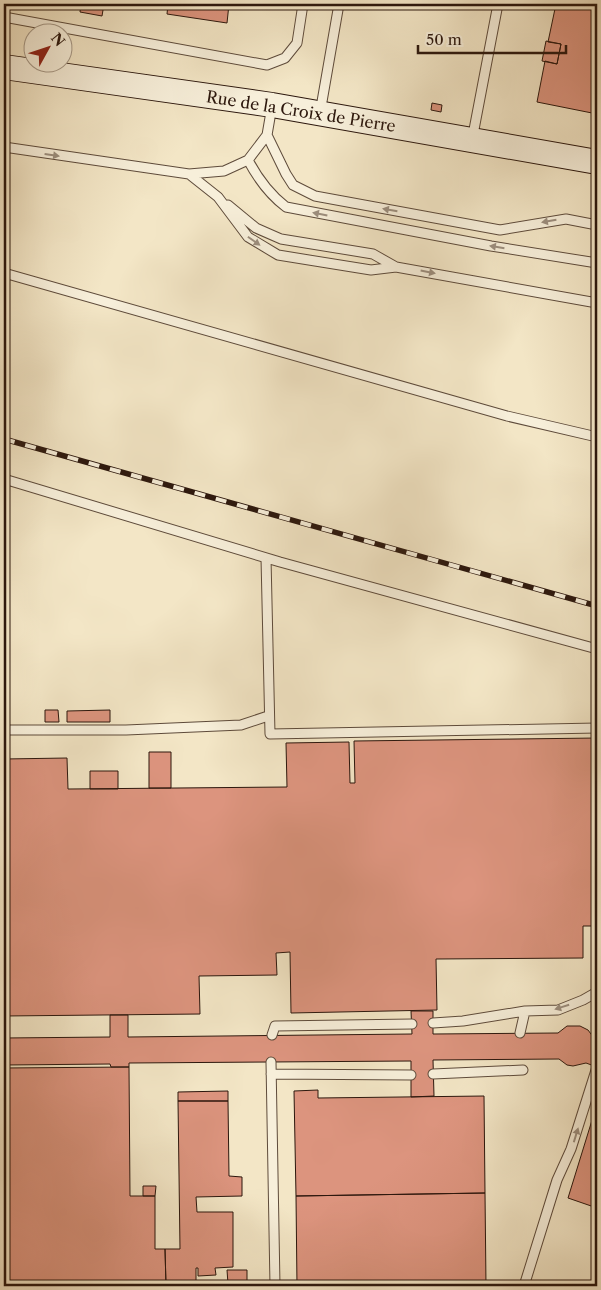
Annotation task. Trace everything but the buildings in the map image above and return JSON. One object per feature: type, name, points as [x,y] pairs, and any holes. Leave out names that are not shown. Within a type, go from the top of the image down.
[{"type":"main road","name":"Rue de la Croix de Pierre","points":[[4,67],[272,105],[597,162]]},
{"type":"lane","points":[[4,18],[267,65],[285,58],[297,43],[303,4]]},
{"type":"lane","points":[[320,114],[340,4]]},
{"type":"lane","points":[[472,140],[498,4]]},
{"type":"lane","points":[[4,147],[189,174],[224,171],[248,160],[267,134],[272,105]]},
{"type":"lane","points":[[267,134],[293,185],[315,196],[500,230],[566,218],[597,225]]},
{"type":"lane","points":[[248,160],[260,182],[273,197],[286,207],[491,246],[597,263]]},
{"type":"lane","points":[[189,174],[256,228],[281,239],[373,254],[396,266],[597,303]]},
{"type":"lane","points":[[218,197],[248,237],[278,255],[371,270],[396,266]]},
{"type":"lane","points":[[4,273],[489,411],[597,437]]},
{"type":"lane","points":[[4,479],[266,558],[597,649]]},
{"type":"lane","points":[[266,558],[268,716],[270,734],[597,728]]},
{"type":"lane","points":[[4,730],[126,730],[241,725],[268,716]]},
{"type":"lane","points":[[433,1023],[463,1021],[525,1011],[558,1010],[597,992]]},
{"type":"lane","points":[[520,1033],[525,1011]]},
{"type":"lane","points":[[272,1035],[275,1026],[412,1024]]},
{"type":"lane","points":[[271,1062],[275,1286]]},
{"type":"lane","points":[[524,1286],[557,1180],[572,1149],[597,1067]]},
{"type":"lane","points":[[433,1074],[522,1070]]},
{"type":"lane","points":[[271,1074],[411,1075]]},
{"type":"railway","points":[[4,439],[597,606]]}]
